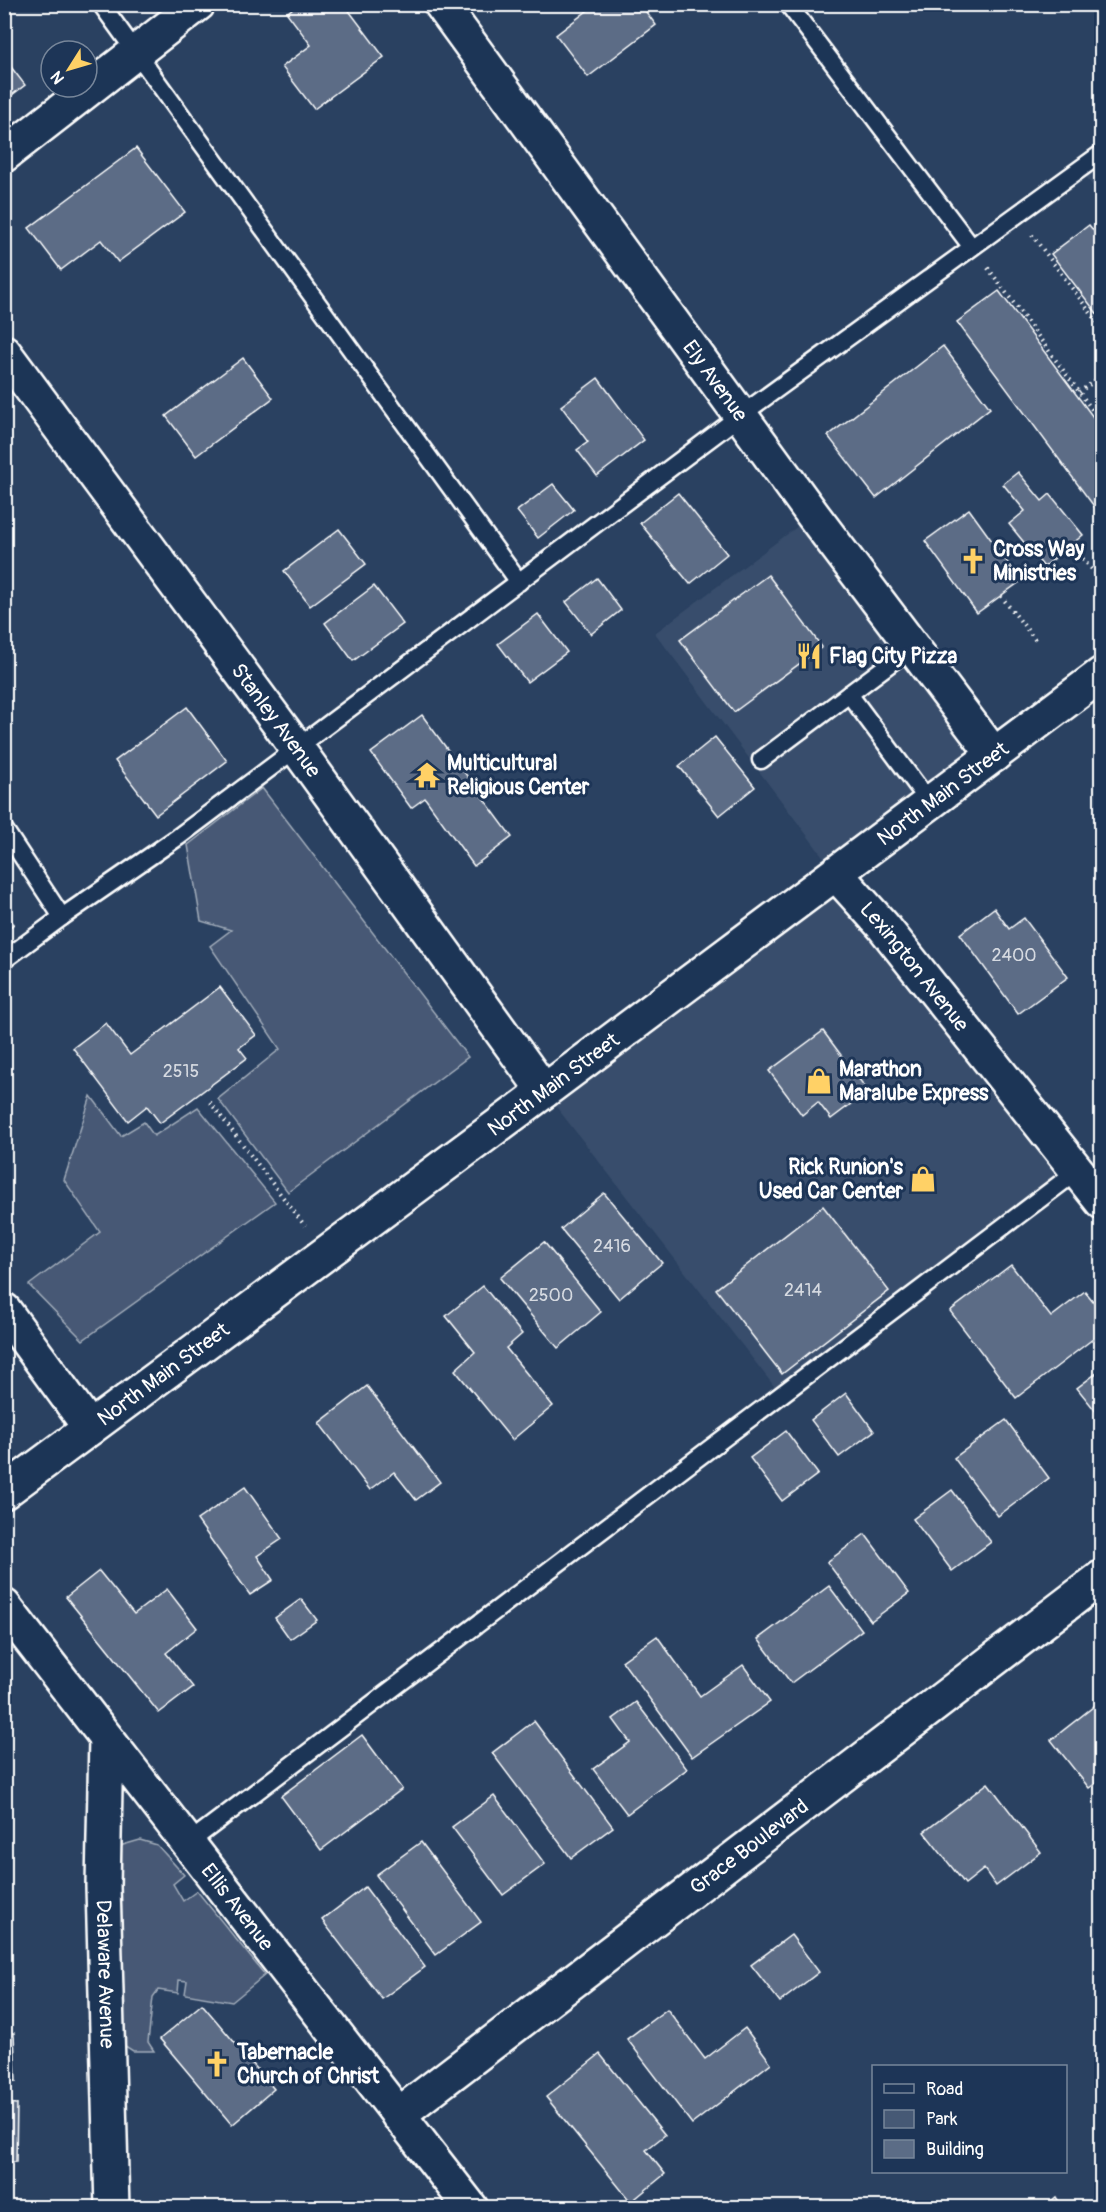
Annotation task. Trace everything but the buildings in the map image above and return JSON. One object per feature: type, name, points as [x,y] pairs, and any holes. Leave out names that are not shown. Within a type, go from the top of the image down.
[{"type":"street","points":[[4,155],[198,4]]},
{"type":"street","name":"Ely Avenue","points":[[441,4],[813,515],[994,755]]},
{"type":"street","name":"Stanley Avenue","points":[[4,352],[296,747],[544,1091]]},
{"type":"street","name":"North Main Street","points":[[4,1492],[837,874],[1101,674]]},
{"type":"street","name":"Lexington Avenue","points":[[837,874],[883,926],[1101,1202]]},
{"type":"street","points":[[4,1310],[90,1428]]},
{"type":"street","name":"Grace Boulevard","points":[[399,2115],[1101,1577]]},
{"type":"street","name":"Ellis Avenue","points":[[4,1606],[471,2208]]},
{"type":"street","name":"Delaware Avenue","points":[[105,1738],[103,1886],[112,2208]]},
{"type":"lane","points":[[102,4],[519,582]]},
{"type":"lane","points":[[788,4],[971,246]]},
{"type":"lane","points":[[4,960],[178,837],[741,415],[1101,153]]},
{"type":"lane","points":[[761,760],[912,647]]},
{"type":"lane","points":[[849,694],[930,803]]},
{"type":"lane","points":[[4,829],[62,917]]},
{"type":"lane","points":[[187,1844],[1077,1171]]},
{"type":"path","points":[[1016,214],[1101,328]]},
{"type":"path","points":[[971,246],[1101,423]]},
{"type":"path","points":[[1079,392],[1101,376]]},
{"type":"path","points":[[1071,545],[1101,581]]},
{"type":"path","points":[[1001,596],[1036,641]]},
{"type":"path","points":[[210,1102],[326,1253]]},
{"type":"shaded area","points":[[1101,153],[1101,198],[1080,168]]},
{"type":"shaded area","points":[[813,515],[994,755],[838,874],[1077,1171],[781,1395],[544,1091],[837,875],[655,633]]},
{"type":"green space","points":[[262,788],[468,1057],[288,1192],[218,1099],[280,1049],[210,946],[231,930],[201,921],[188,845]]},
{"type":"green space","points":[[91,1096],[121,1136],[144,1122],[154,1136],[198,1107],[275,1202],[83,1340],[29,1285],[100,1232],[64,1180]]},
{"type":"green space","points":[[140,1840],[157,1845],[184,1875],[173,1884],[183,1901],[197,1891],[265,1975],[232,2002],[185,1994],[187,1981],[179,1980],[178,1993],[158,1990],[153,1997],[148,2042],[154,2051],[133,2051],[119,2042],[111,1857],[123,1845]]},
{"type":"place","name":"Cross Way Ministries","points":[[973,561]]},
{"type":"place","name":"Flag City Pizza","points":[[809,656]]},
{"type":"place","name":"Multicultural Religious Center","points":[[427,775]]},
{"type":"place","name":"Marathon Maralube Express","points":[[819,1081]]},
{"type":"place","name":"Rick Runion's Used Car Center","points":[[923,1179]]},
{"type":"place","name":"Tabernacle Church of Christ","points":[[217,2064]]}]
